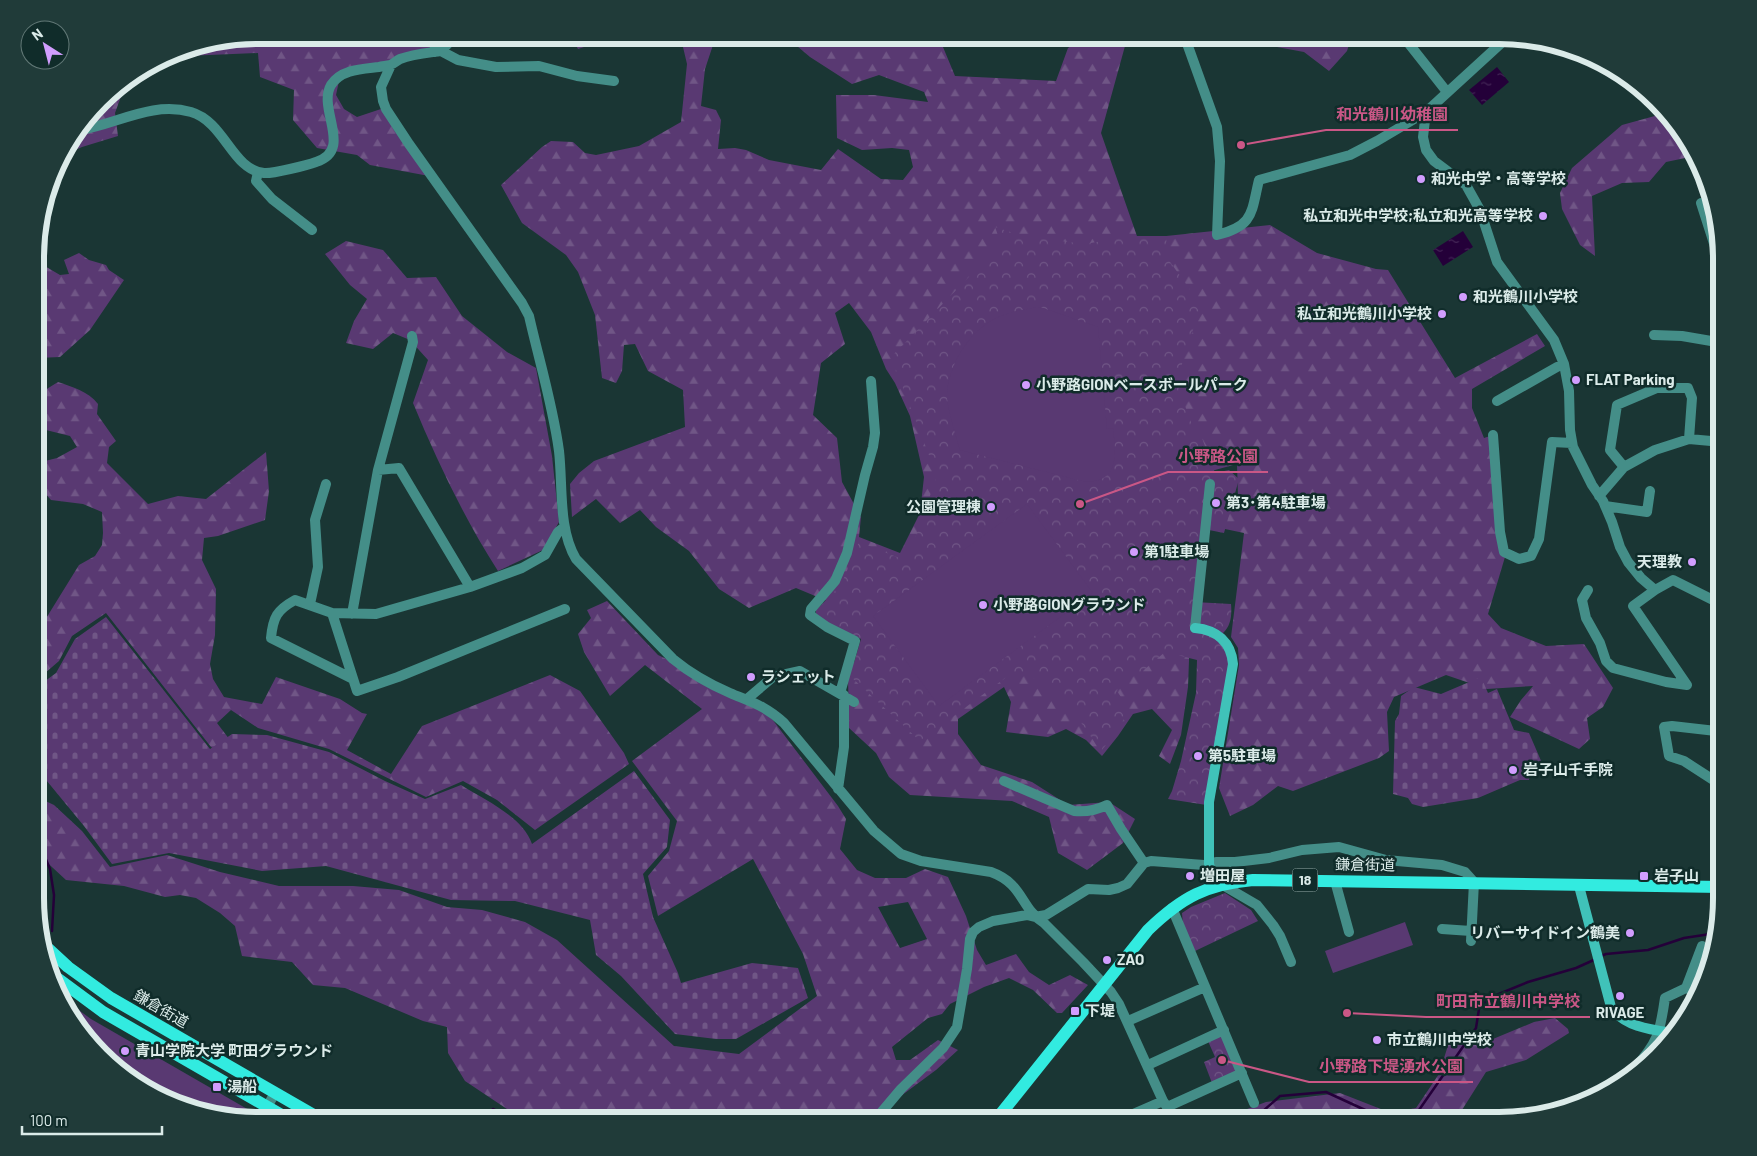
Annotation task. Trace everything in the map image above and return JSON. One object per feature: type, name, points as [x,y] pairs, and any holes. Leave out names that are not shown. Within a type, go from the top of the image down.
[{"type":"main road","name":"鎌倉街道","points":[[1004,1112],[1148,930],[1172,908],[1189,897],[1219,885],[1254,880],[1713,887]]},
{"type":"main road","name":"鎌倉街道","points":[[50,951],[68,967],[111,998],[308,1112]]},
{"type":"main road","points":[[60,980],[103,1012],[276,1112]]},
{"type":"street","points":[[436,44],[438,52]]},
{"type":"street","points":[[438,52],[446,44]]},
{"type":"street","points":[[1187,44],[1217,127],[1220,161],[1217,234],[1240,227],[1249,218],[1259,180],[1350,155],[1426,112],[1500,44]]},
{"type":"street","points":[[1409,44],[1446,92]]},
{"type":"street","points":[[614,81],[577,76],[539,66],[510,68],[487,66],[458,60],[438,52],[412,55],[397,60],[391,65],[381,87],[386,109],[522,303],[529,316],[558,450],[564,527],[569,548],[576,560],[673,659],[697,676],[773,713],[784,723],[874,831],[901,854],[921,861],[991,872],[1001,876],[1011,882],[1035,917]]},
{"type":"street","points":[[87,128],[111,123],[138,113],[171,110],[189,112],[209,121],[240,160],[258,172],[271,173],[317,162],[330,153],[334,143],[334,134],[327,98],[331,85],[338,78],[347,72],[391,65]]},
{"type":"street","points":[[1426,112],[1423,137],[1426,150],[1434,161],[1466,185],[1480,210],[1497,262],[1554,340],[1564,364],[1569,391],[1572,443],[1583,468],[1605,506],[1620,547],[1628,562],[1641,578],[1655,590]]},
{"type":"street","points":[[258,172],[256,181],[272,199],[312,230]]},
{"type":"street","points":[[1701,203],[1712,238]]},
{"type":"street","points":[[1654,335],[1682,336],[1713,341]]},
{"type":"street","points":[[352,614],[378,470],[413,342],[412,336]]},
{"type":"street","points":[[1498,401],[1564,364]]},
{"type":"street","points":[[838,789],[844,747],[842,694],[855,641],[826,628],[810,616],[811,609],[835,581],[847,553],[875,433],[871,381]]},
{"type":"street","points":[[1624,467],[1610,450],[1617,405],[1657,388],[1688,388],[1692,398],[1689,439]]},
{"type":"street","points":[[1493,435],[1500,532],[1504,552],[1519,559],[1530,556],[1539,539],[1552,442],[1572,443]]},
{"type":"street","points":[[1599,496],[1624,467],[1655,450],[1689,439],[1713,441]]},
{"type":"street","points":[[378,470],[398,468],[470,588]]},
{"type":"street","points":[[310,604],[318,567],[315,520],[326,484]]},
{"type":"street","points":[[1210,484],[1195,628],[1204,629],[1219,636],[1230,650],[1233,664],[1209,802],[1209,864],[1219,885],[1257,905],[1280,936],[1291,962]]},
{"type":"street","points":[[1605,506],[1647,512],[1650,492]]},
{"type":"street","points":[[352,679],[271,638],[272,625],[282,607],[295,600],[332,613],[376,614],[470,588],[536,561],[544,555],[558,532],[564,527]]},
{"type":"street","points":[[1588,590],[1582,600],[1586,618],[1600,643],[1607,663],[1613,668],[1666,682],[1687,684],[1633,606],[1673,580],[1713,599]]},
{"type":"street","points":[[332,613],[357,691],[398,677],[565,609]]},
{"type":"street","points":[[747,699],[773,677],[800,672],[854,702]]},
{"type":"street","points":[[1713,732],[1672,726],[1664,727],[1669,756],[1684,761],[1713,783]]},
{"type":"street","points":[[1004,781],[1074,811],[1081,812],[1107,805],[1144,863]]},
{"type":"street","points":[[1035,917],[1046,915],[1088,889],[1109,890],[1127,884],[1144,863],[1151,861],[1204,866],[1269,858],[1302,850],[1339,847],[1386,860],[1442,865],[1465,872],[1474,882],[1471,936],[1442,929]]},
{"type":"street","points":[[1334,881],[1349,932]]},
{"type":"street","points":[[1580,886],[1608,998],[1615,1014],[1633,1024],[1666,1032]]},
{"type":"street","points":[[1172,908],[1254,1103]]},
{"type":"street","points":[[882,1112],[901,1089],[943,1048],[957,1027],[970,939],[973,932],[993,921],[1027,915],[1035,917],[1044,923],[1104,985],[1119,1004],[1167,1107],[1242,1073]]},
{"type":"street","points":[[1650,1051],[1660,1031],[1665,998],[1686,988],[1702,946]]},
{"type":"street","points":[[1128,1021],[1205,987]]},
{"type":"street","points":[[1686,988],[1692,991]]},
{"type":"street","points":[[1148,1065],[1224,1030]]},
{"type":"street","points":[[264,1112],[275,1093]]},
{"type":"street","points":[[1137,1112],[1163,1100]]},
{"type":"green space","points":[[243,44],[432,44],[433,50],[350,75],[339,81],[336,95],[344,109],[357,117],[381,109],[429,176],[370,165],[357,155],[317,148],[293,120],[294,90],[260,77],[258,53],[186,56],[216,48]]},
{"type":"green space","points":[[576,44],[593,44],[578,49]]},
{"type":"green space","points":[[679,44],[722,44],[719,47],[713,45],[705,69],[701,106],[716,110],[721,120],[718,149],[735,148],[746,150],[769,160],[821,170],[838,149],[881,179],[903,180],[913,167],[909,150],[892,148],[862,150],[837,138],[836,95],[874,95],[928,102],[924,92],[879,75],[852,84],[810,57],[795,44],[942,44],[955,76],[1056,81],[1068,48],[1074,44],[1126,44],[1101,133],[1138,239],[1270,225],[1317,253],[1376,269],[1388,270],[1455,378],[1537,334],[1545,346],[1472,389],[1472,408],[1484,438],[1493,435],[1505,557],[1488,614],[1501,628],[1546,646],[1584,644],[1613,688],[1603,707],[1587,718],[1590,739],[1579,749],[1510,717],[1533,686],[1487,689],[1446,675],[1394,697],[1387,712],[1389,751],[1379,758],[1293,791],[1278,786],[1253,805],[1230,816],[1219,788],[1239,665],[1238,648],[1231,637],[1244,533],[1225,529],[1226,507],[1238,497],[1237,464],[1204,473],[1191,606],[1188,687],[1181,735],[1170,764],[1159,756],[1172,730],[1152,709],[1133,714],[1102,756],[1086,740],[1066,729],[1048,737],[1006,732],[1011,702],[1004,687],[958,719],[958,734],[981,765],[1032,782],[1068,805],[1109,802],[1135,819],[1123,843],[1087,870],[1058,853],[1049,817],[1012,801],[910,795],[889,777],[876,753],[849,728],[848,676],[852,661],[879,672],[957,537],[832,603],[796,588],[749,608],[719,589],[689,551],[656,527],[640,510],[620,523],[596,499],[572,517],[570,484],[579,473],[594,461],[685,427],[683,390],[648,371],[635,344],[624,345],[622,371],[616,383],[602,378],[595,315],[578,272],[566,255],[522,223],[501,185],[551,141],[573,142],[585,153],[596,155],[639,146],[681,122],[687,64],[683,47],[679,46]],"holes":[[[849,303],[871,332],[886,369],[895,383],[910,416],[924,477],[920,513],[900,553],[859,537],[861,517],[842,482],[837,438],[813,415],[821,363],[845,344],[835,313]]]},
{"type":"green space","points":[[1276,44],[1349,44],[1347,51],[1329,71],[1304,52],[1277,47]]},
{"type":"green space","points":[[123,92],[115,113],[118,136],[73,151],[88,127],[106,106]]},
{"type":"green space","points":[[1658,115],[1669,127],[1688,157],[1666,162],[1649,182],[1622,183],[1592,196],[1595,256],[1580,245],[1562,209],[1560,193],[1572,168],[1622,125]]},
{"type":"green space","points":[[995,227],[1026,237],[1085,244],[1131,236],[1166,236],[1168,259],[1201,305],[1182,364],[1182,398],[1191,422],[1202,438],[1215,473],[1229,470],[1239,479],[1224,533],[1204,529],[1194,602],[1231,604],[1230,620],[1228,627],[1223,633],[1236,655],[1236,665],[1213,806],[1168,799],[1181,761],[1196,693],[1197,660],[1165,652],[1138,675],[1126,673],[1117,691],[1129,709],[1117,732],[1101,751],[1075,714],[1057,695],[1029,675],[1012,673],[920,741],[850,676],[861,639],[829,624],[816,614],[816,610],[841,585],[859,542],[907,561],[937,476],[891,357],[1001,244]]},
{"type":"green space","points":[[346,241],[383,250],[407,278],[436,277],[462,316],[507,352],[536,368],[552,456],[559,522],[543,550],[498,571],[452,489],[413,403],[428,360],[410,340],[393,333],[373,349],[346,343],[354,321],[367,299],[350,285],[325,254]]},
{"type":"green space","points":[[79,253],[89,260],[106,265],[109,270],[124,280],[90,330],[60,357],[44,358],[44,266],[60,275],[69,274],[64,260]]},
{"type":"green space","name":"小野路GIONベースボールパーク","points":[[1040,307],[1098,327],[1107,429],[1113,428],[1115,448],[1113,466],[1103,478],[1094,481],[1082,481],[960,450],[950,413],[947,393],[951,373],[960,353],[973,336],[989,322],[1014,312]]},
{"type":"green space","points":[[58,382],[85,393],[98,404],[97,414],[116,441],[109,447],[107,463],[148,504],[178,496],[206,499],[266,452],[269,491],[265,520],[218,536],[204,538],[202,560],[216,589],[215,635],[210,664],[213,679],[224,697],[262,704],[276,677],[340,699],[362,713],[367,714],[347,750],[391,774],[422,726],[550,675],[580,691],[624,753],[629,764],[535,830],[497,800],[463,781],[426,797],[329,749],[258,728],[231,710],[217,723],[236,748],[226,755],[211,747],[106,613],[72,636],[59,661],[44,674],[44,621],[79,565],[95,556],[102,545],[103,533],[102,512],[83,504],[51,500],[44,492],[44,461],[57,458],[77,447],[70,436],[44,430],[44,391]]},
{"type":"green space","name":"小野路GIONグラウンド","points":[[1027,504],[1093,593],[939,706],[873,616]]},
{"type":"green space","points":[[607,601],[658,655],[698,674],[769,715],[846,819],[840,849],[857,870],[875,878],[906,878],[925,869],[948,877],[966,916],[977,950],[986,965],[1016,954],[1029,972],[1049,985],[1070,975],[1088,985],[1062,1013],[1057,1013],[1033,990],[1009,978],[984,987],[950,1004],[942,1014],[928,1018],[892,1047],[896,1060],[910,1060],[938,1040],[958,1050],[936,1070],[879,1112],[512,1112],[465,1081],[448,1053],[447,1027],[423,1021],[345,988],[313,985],[292,962],[242,956],[235,926],[220,913],[196,898],[180,895],[165,897],[124,886],[66,880],[44,860],[44,800],[54,805],[82,831],[110,867],[167,855],[220,872],[279,886],[353,886],[399,890],[447,907],[482,910],[525,922],[557,940],[674,1046],[739,1054],[817,996],[803,954],[753,859],[658,916],[648,876],[669,851],[677,821],[632,761],[702,709],[645,665],[610,696],[584,652],[578,634],[591,618],[587,610]],"holes":[[[908,902],[927,939],[900,948],[878,907]]]},
{"type":"green space","points":[[106,617],[210,749],[232,734],[267,735],[329,752],[425,799],[461,785],[512,817],[527,834],[532,844],[634,771],[670,820],[667,847],[643,874],[653,917],[681,983],[752,963],[798,968],[808,998],[736,1039],[716,1039],[675,1034],[621,976],[596,955],[590,920],[515,901],[451,900],[326,866],[262,871],[169,853],[112,864],[44,777],[44,682],[56,673],[75,639]]},
{"type":"green space","points":[[1481,677],[1488,693],[1497,689],[1514,730],[1529,733],[1542,763],[1536,766],[1529,780],[1520,780],[1478,798],[1423,807],[1412,804],[1408,798],[1393,794],[1395,721],[1399,714],[1401,696],[1414,687],[1441,694]]},
{"type":"green space","points":[[1225,893],[1251,910],[1258,921],[1195,951],[1183,925],[1182,913],[1191,907]]},
{"type":"green space","points":[[1405,922],[1413,945],[1333,973],[1325,951]]},
{"type":"green space","name":"青山学院大学 町田グラウンド","points":[[72,1005],[91,1019],[249,1110],[248,1112],[243,1112],[202,1105],[176,1096],[151,1084],[127,1068],[106,1050],[88,1029]]},
{"type":"green space","points":[[1555,1018],[1568,1029],[1569,1033],[1526,1060],[1486,1072],[1461,1112],[1396,1112],[1416,1108],[1439,1074],[1451,1036],[1493,1039],[1534,1022]]},
{"type":"green space","points":[[1219,1036],[1225,1038],[1237,1067],[1234,1074],[1212,1083],[1204,1062],[1215,1057],[1208,1041]]},
{"type":"green space","points":[[1340,1093],[1388,1112],[1239,1112],[1266,1102]]},
{"type":"water","points":[[1497,67],[1509,82],[1482,105],[1469,90]]},
{"type":"water","points":[[1463,231],[1473,247],[1443,266],[1433,250]]},
{"type":"waterway","points":[[44,855],[50,869],[54,895],[52,931]]},
{"type":"waterway","points":[[1601,956],[1648,950],[1684,938],[1710,934]]},
{"type":"waterway","points":[[1415,1112],[1419,1110],[1476,1028],[1479,1009],[1489,998],[1528,982],[1576,968],[1596,959]]},
{"type":"waterway","points":[[1262,1112],[1280,1096],[1326,1092],[1369,1112]]},
{"type":"waterway","points":[[491,1112],[493,1109],[498,1112]]},
{"type":"place","name":"和光鶴川幼稚園","points":[[1241,145]]},
{"type":"place","name":"和光中学・高等学校","points":[[1421,179]]},
{"type":"place","name":"私立和光中学校;私立和光高等学校","points":[[1543,216]]},
{"type":"place","name":"和光鶴川小学校","points":[[1463,297]]},
{"type":"place","name":"私立和光鶴川小学校","points":[[1442,314]]},
{"type":"place","name":"FLAT Parking","points":[[1576,380]]},
{"type":"place","name":"小野路GIONベースボールパーク","points":[[1026,385]]},
{"type":"place","name":"第3･第4駐車場","points":[[1216,503]]},
{"type":"place","name":"小野路公園","points":[[1080,504]]},
{"type":"place","name":"公園管理棟","points":[[991,507]]},
{"type":"place","name":"第1駐車場","points":[[1134,552]]},
{"type":"place","name":"天理教","points":[[1692,562]]},
{"type":"place","name":"小野路GIONグラウンド","points":[[983,605]]},
{"type":"place","name":"ラシェット","points":[[751,677]]},
{"type":"place","name":"第5駐車場","points":[[1198,756]]},
{"type":"place","name":"岩子山千手院","points":[[1513,770]]},
{"type":"place","name":"増田屋","points":[[1190,876]]},
{"type":"place","name":"岩子山","points":[[1644,876]]},
{"type":"place","name":"リバーサイドイン鶴美","points":[[1630,933]]},
{"type":"place","name":"ZAO","points":[[1107,960]]},
{"type":"place","name":"RIVAGE","points":[[1620,996]]},
{"type":"place","name":"下堤","points":[[1075,1011]]},
{"type":"place","name":"町田市立鶴川中学校","points":[[1347,1013]]},
{"type":"place","name":"市立鶴川中学校","points":[[1377,1040]]},
{"type":"place","name":"青山学院大学 町田グラウンド","points":[[125,1051]]},
{"type":"place","name":"小野路下堤湧水公園","points":[[1222,1060]]},
{"type":"place","name":"湯船","points":[[217,1087]]}]
